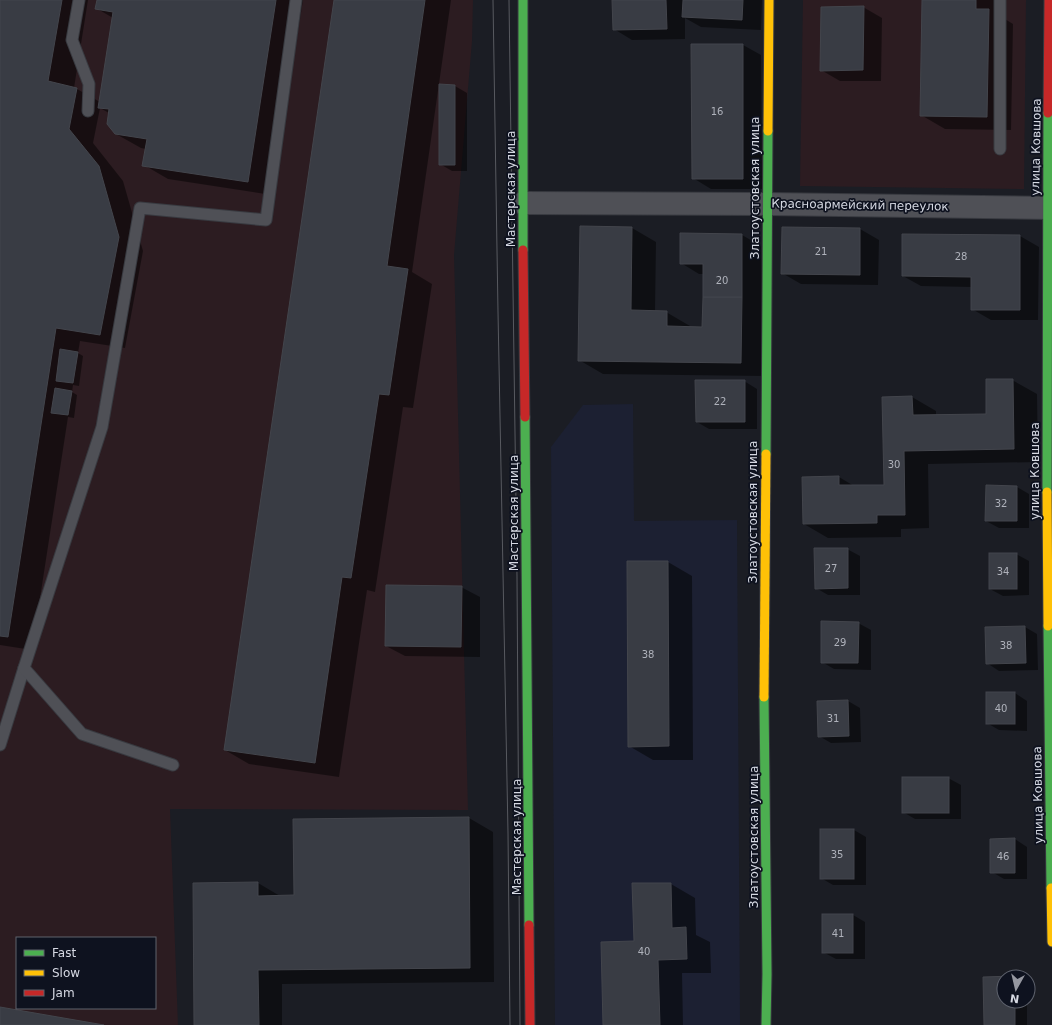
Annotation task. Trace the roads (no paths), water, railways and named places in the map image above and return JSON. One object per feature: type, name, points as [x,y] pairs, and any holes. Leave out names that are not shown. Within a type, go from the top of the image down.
[{"type":"main road","name":"Мастерская улица","points":[[523,0],[523,202],[530,1025]]},
{"type":"main road","name":"Златоустовская улица","points":[[766,1025],[767,974],[764,657],[769,0]]},
{"type":"main road","name":"улица Ковшова","points":[[1049,0],[1052,942]]},
{"type":"street","name":"Красноармейский переулок","points":[[523,202],[1049,208]]},
{"type":"lane","points":[[79,0],[72,40],[89,84],[88,111]]},
{"type":"lane","points":[[0,745],[102,427],[140,208],[266,220],[296,0]]},
{"type":"lane","points":[[1000,0],[1000,149]]},
{"type":"lane","points":[[24,668],[82,734],[173,765]]},
{"type":"tram line","points":[[493,0],[510,1025]]},
{"type":"tram line","points":[[509,0],[517,577],[520,1025]]}]
